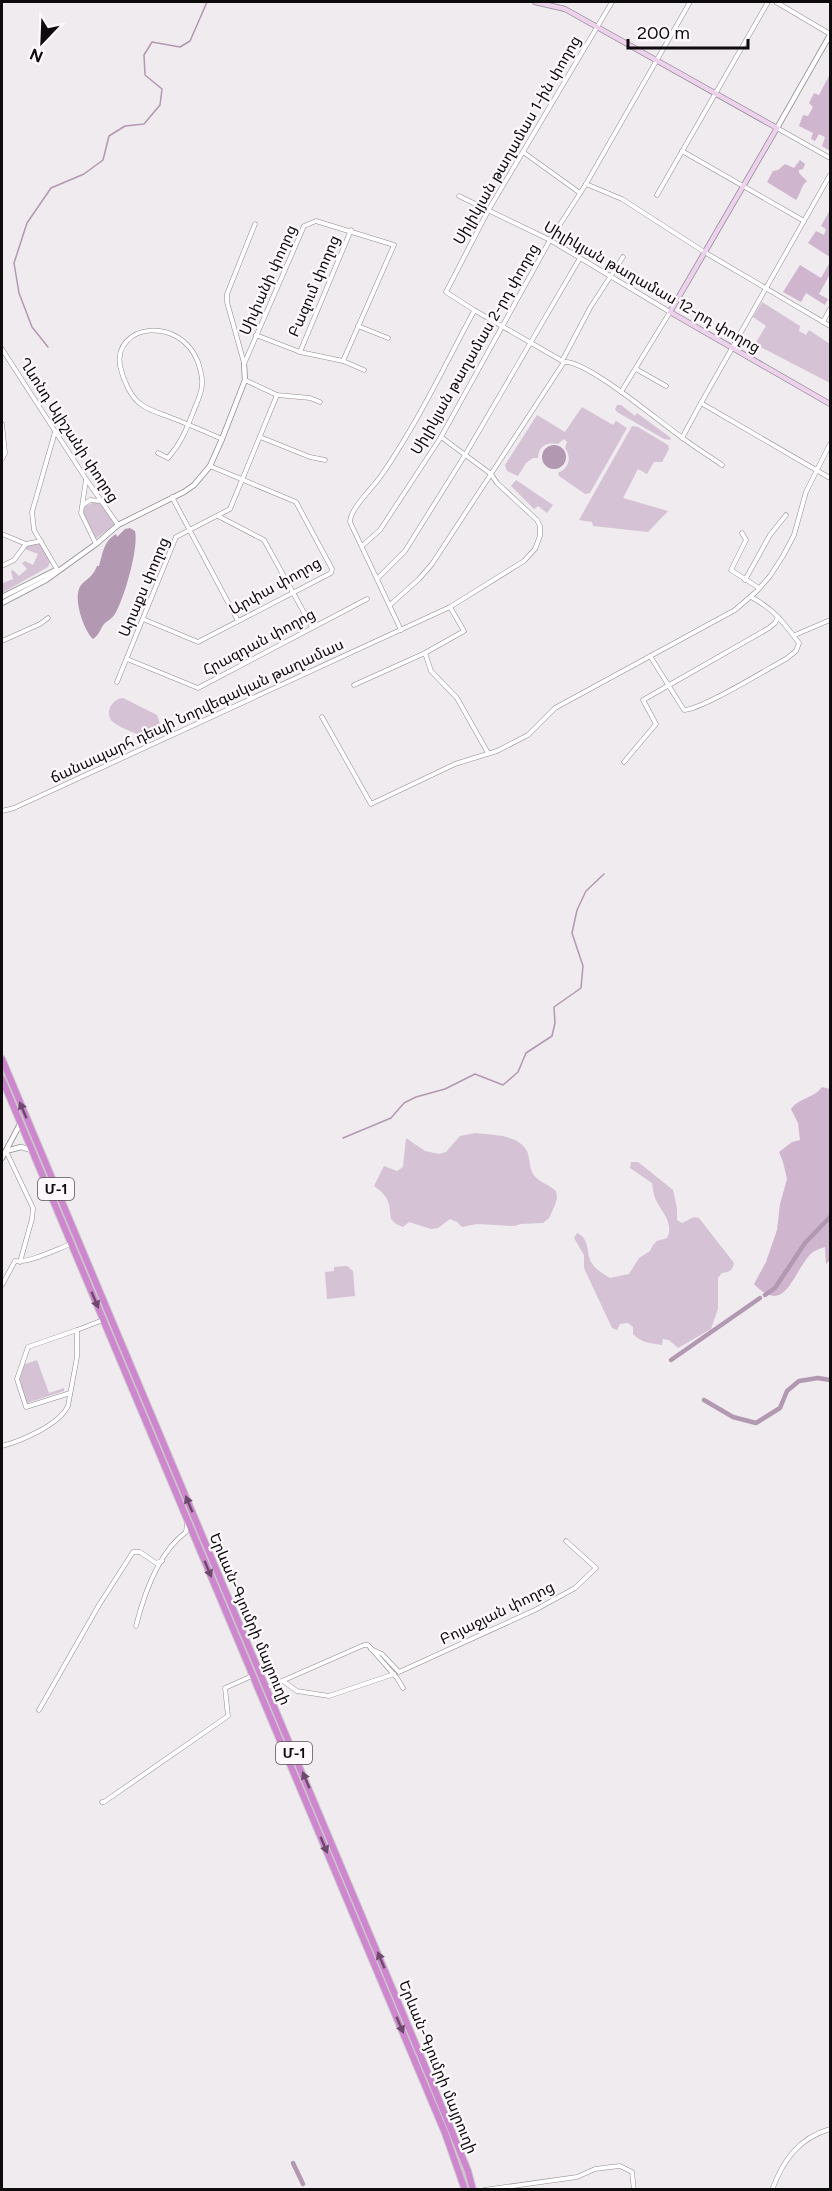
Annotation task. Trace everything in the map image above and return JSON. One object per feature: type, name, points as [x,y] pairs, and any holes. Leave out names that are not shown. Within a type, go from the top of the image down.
[{"type":"highway","name":"Երևան-Գյումրի մայրուղի","points":[[2,1059],[432,2083],[468,2171],[473,2190]]},
{"type":"highway","name":"Երևան-Գյումրի մայրուղի","points":[[2,1084],[286,1753],[445,2133],[465,2190]]},
{"type":"highway","points":[[103,1321],[111,1318]]},
{"type":"highway","points":[[286,1753],[293,1750]]},
{"type":"main road","points":[[535,2],[565,9],[777,128],[670,312]]},
{"type":"main road","name":"Սիլիկյան թաղամաս 12-րդ փողոց","points":[[670,312],[831,404]]},
{"type":"street","name":"Սիլիկյան թաղամաս 1-ին փողոց","points":[[474,310],[446,292],[489,209],[612,2]]},
{"type":"street","name":"Սիլիկյան թաղամաս 2-րդ փողոց","points":[[362,546],[380,530],[441,437],[550,240],[580,193],[690,2]]},
{"type":"street","points":[[657,195],[768,2]]},
{"type":"street","points":[[776,2],[831,34],[777,128],[831,158]]},
{"type":"street","points":[[682,151],[804,221]]},
{"type":"street","points":[[523,152],[580,193]]},
{"type":"street","points":[[682,438],[831,175]]},
{"type":"street","points":[[585,184],[622,199],[706,253],[831,326]]},
{"type":"street","name":"Սիլիկյան թաղամաս 12-րդ փողոց","points":[[459,196],[550,240],[670,312]]},
{"type":"street","name":"Սիփանի փողոց","points":[[244,364],[304,226],[316,221],[394,245],[358,326]]},
{"type":"street","points":[[2,603],[46,580],[118,525],[194,485],[210,466],[245,381],[244,364],[227,302],[227,294],[255,224]]},
{"type":"street","name":"Բազում փողոց","points":[[300,352],[351,230]]},
{"type":"street","points":[[390,605],[432,564],[563,361],[590,308],[623,256]]},
{"type":"street","points":[[377,579],[405,551],[465,455],[580,258]]},
{"type":"street","points":[[823,322],[831,309]]},
{"type":"street","points":[[401,630],[350,522],[350,516],[376,485],[394,456],[474,310],[563,361],[578,364],[722,465]]},
{"type":"street","points":[[621,392],[670,312]]},
{"type":"street","points":[[343,361],[358,326],[388,338]]},
{"type":"street","points":[[159,453],[168,458],[181,442],[188,425],[203,382],[194,354],[183,340],[171,333],[152,330],[138,334],[123,346],[120,355],[121,368],[129,390],[143,406],[188,425],[222,438]]},
{"type":"street","points":[[256,335],[300,352],[343,361],[364,370]]},
{"type":"street","name":"Ղևոնդ Ալիշանի փողոց","points":[[2,349],[118,525]]},
{"type":"street","points":[[636,369],[666,386]]},
{"type":"street","points":[[245,381],[277,395],[310,398],[321,402]]},
{"type":"street","name":"Արաքս փողոց","points":[[117,682],[176,537],[230,509],[277,395]]},
{"type":"street","points":[[701,403],[831,478]]},
{"type":"street","points":[[2,423],[5,453],[2,459]]},
{"type":"street","points":[[56,432],[32,512],[34,530],[59,570]]},
{"type":"street","points":[[260,437],[310,457],[325,460]]},
{"type":"street","name":"ճանապարհ դեպի Նորվեգական թաղամաս","points":[[2,811],[14,808],[450,607],[524,561],[535,549],[540,536],[540,526],[537,520],[497,483],[491,474],[441,437]]},
{"type":"street","points":[[322,717],[371,804],[455,764],[488,753],[528,735],[555,708],[735,610],[751,597],[770,576],[794,535],[806,492],[831,444]]},
{"type":"street","name":"Արփա փողոց","points":[[143,619],[198,642],[331,573],[332,569],[296,502],[210,466]]},
{"type":"street","points":[[86,479],[80,510],[82,520],[96,544]]},
{"type":"street","points":[[172,497],[238,621]]},
{"type":"street","points":[[82,506],[90,500],[101,501]]},
{"type":"street","points":[[217,515],[264,540],[312,627]]},
{"type":"street","points":[[745,580],[770,535],[786,515]]},
{"type":"street","points":[[742,533],[746,540],[731,570],[759,588]]},
{"type":"street","points":[[2,534],[26,544],[41,541]]},
{"type":"street","points":[[2,566],[14,560],[26,544]]},
{"type":"street","points":[[2,597],[59,570]]},
{"type":"street","points":[[650,656],[684,710],[706,702],[786,659],[796,651],[799,644],[767,605],[751,597]]},
{"type":"street","name":"Հրազդան փողոց","points":[[127,659],[198,688],[367,599]]},
{"type":"street","points":[[354,685],[425,653],[464,631],[450,607]]},
{"type":"street","points":[[624,762],[656,724],[643,700],[769,628],[778,616]]},
{"type":"street","points":[[2,641],[48,618]]},
{"type":"street","points":[[795,635],[831,620]]},
{"type":"street","points":[[425,653],[431,671],[457,698],[488,753]]},
{"type":"street","points":[[2,1158],[20,1124]]},
{"type":"street","points":[[6,1151],[21,1147],[31,1150]]},
{"type":"street","points":[[6,1151],[33,1208],[20,1262]]},
{"type":"street","points":[[2,1285],[15,1261],[20,1262],[71,1244]]},
{"type":"street","points":[[70,1393],[26,1407],[17,1379],[28,1347],[103,1321]]},
{"type":"street","points":[[2,1446],[25,1439],[65,1413],[77,1357],[77,1329]]},
{"type":"street","points":[[136,1626],[141,1605],[162,1561],[178,1538],[186,1532],[187,1519]]},
{"type":"street","name":"Բոյաջյան փողոց","points":[[371,1649],[382,1654],[399,1672],[535,1610],[575,1588],[596,1568],[566,1541]]},
{"type":"street","points":[[39,1710],[99,1605],[133,1552],[140,1552],[156,1563],[162,1561]]},
{"type":"street","points":[[266,1688],[364,1645],[368,1646],[394,1674],[403,1688]]},
{"type":"street","points":[[283,1681],[297,1691],[329,1696],[394,1674]]},
{"type":"street","points":[[102,1802],[228,1716],[225,1688],[253,1675]]},
{"type":"street","points":[[772,2190],[786,2160],[796,2147],[807,2138],[831,2129]]},
{"type":"street","points":[[484,2190],[578,2177],[595,2169],[620,2166],[632,2172],[634,2190]]},
{"type":"shaded area","points":[[830,74],[830,151],[822,146],[825,137],[819,134],[815,141],[811,139],[813,133],[799,126],[803,115],[808,116],[813,107],[809,103],[814,93],[819,95]]},
{"type":"shaded area","points":[[800,160],[805,164],[799,173],[807,181],[796,200],[767,182],[773,171],[785,164],[794,168]]},
{"type":"shaded area","points":[[830,210],[830,257],[808,243],[816,231],[824,235],[826,229],[821,226]]},
{"type":"shaded area","points":[[830,262],[830,274],[819,294],[828,299],[825,305],[806,293],[801,302],[783,292],[800,265],[821,278]]},
{"type":"shaded area","points":[[762,302],[800,326],[799,331],[806,335],[809,330],[830,344],[830,383],[755,344],[766,326],[753,317]]},
{"type":"shaded area","points":[[617,405],[621,405],[635,416],[637,413],[671,438],[670,440],[664,439],[617,412],[615,409]]},
{"type":"shaded area","points":[[582,407],[613,425],[616,421],[627,428],[590,493],[585,494],[559,476],[558,473],[567,466],[569,459],[565,448],[567,442],[564,439],[558,444],[550,443],[544,446],[538,458],[533,458],[526,463],[518,476],[507,471],[505,465],[537,415],[565,432]]},
{"type":"shaded area","points":[[632,426],[638,427],[668,445],[669,449],[662,462],[654,462],[647,474],[638,469],[623,498],[668,511],[648,532],[593,526],[592,522],[579,520]]},
{"type":"shaded area","points":[[554,445],[563,448],[566,457],[563,466],[554,469],[545,466],[542,457],[545,448]]},
{"type":"shaded area","points":[[516,480],[553,505],[547,513],[538,506],[534,509],[511,486]]},
{"type":"shaded area","points":[[95,502],[101,504],[114,525],[95,539],[86,523],[84,511],[85,506]]},
{"type":"shaded area","points":[[130,528],[135,531],[135,549],[119,607],[93,639],[86,630],[81,616],[78,601],[79,589],[99,566],[108,541],[116,534],[117,537],[125,529]]},
{"type":"shaded area","points":[[40,543],[50,562],[48,567],[2,593],[2,578],[3,583],[13,579],[11,571],[13,570],[19,576],[27,569],[22,563],[25,561],[33,565],[38,554],[25,549],[27,545]]},
{"type":"shaded area","points":[[123,698],[157,715],[160,724],[156,733],[148,736],[139,735],[122,728],[111,720],[109,712],[111,706],[116,700]]},
{"type":"shaded area","points":[[2,1065],[105,1313],[104,1315],[2,1073]]},
{"type":"shaded area","points":[[822,1087],[830,1089],[830,1260],[826,1264],[825,1247],[814,1252],[802,1265],[786,1290],[780,1295],[773,1296],[764,1293],[754,1284],[766,1262],[777,1230],[780,1204],[787,1179],[779,1152],[792,1142],[800,1140],[798,1123],[791,1109]]},
{"type":"shaded area","points":[[475,1133],[504,1136],[523,1145],[527,1151],[533,1174],[556,1191],[557,1198],[549,1218],[543,1223],[514,1226],[477,1224],[462,1227],[450,1219],[438,1228],[431,1229],[409,1222],[403,1227],[396,1224],[391,1219],[389,1204],[383,1193],[374,1186],[384,1166],[397,1171],[403,1167],[406,1138],[425,1151],[439,1154],[446,1152],[460,1136]]},
{"type":"shaded area","points":[[631,1162],[638,1162],[673,1190],[677,1220],[682,1223],[694,1217],[699,1218],[734,1263],[731,1270],[722,1273],[718,1278],[718,1309],[711,1329],[678,1348],[669,1340],[663,1339],[662,1345],[643,1341],[633,1334],[633,1327],[628,1323],[620,1324],[617,1330],[612,1328],[584,1268],[584,1255],[574,1238],[577,1233],[584,1239],[591,1262],[610,1278],[629,1274],[639,1258],[650,1251],[657,1241],[667,1238],[668,1222],[655,1198],[652,1183],[630,1168]]},
{"type":"shaded area","points":[[347,1266],[353,1271],[355,1296],[327,1299],[325,1272],[334,1271],[334,1267]]},
{"type":"shaded area","points":[[110,1323],[288,1747],[286,1747],[107,1325]]},
{"type":"shaded area","points":[[37,1360],[49,1393],[64,1388],[64,1391],[27,1403],[19,1377],[23,1365]]},
{"type":"shaded area","points":[[294,1760],[457,2149],[471,2189],[468,2189],[455,2150],[291,1761]]},
{"type":"waterway","points":[[48,347],[32,327],[19,293],[14,263],[27,223],[51,188],[84,174],[103,160],[109,136],[125,126],[144,124],[160,105],[162,89],[145,75],[144,55],[152,42],[180,47],[190,41],[207,2]]},
{"type":"waterway","points":[[343,1138],[391,1118],[404,1103],[416,1097],[445,1089],[475,1074],[503,1085],[518,1072],[526,1053],[552,1036],[555,1023],[554,1007],[581,988],[583,966],[572,933],[577,910],[586,891],[604,874]]},
{"type":"waterway","points":[[765,1295],[775,1288],[805,1243],[830,1217]]},
{"type":"waterway","points":[[671,1360],[760,1298]]},
{"type":"waterway","points":[[704,1400],[733,1417],[756,1423],[780,1408],[787,1391],[799,1381],[818,1378],[830,1380]]},
{"type":"waterway","points":[[293,2163],[303,2184]]}]
